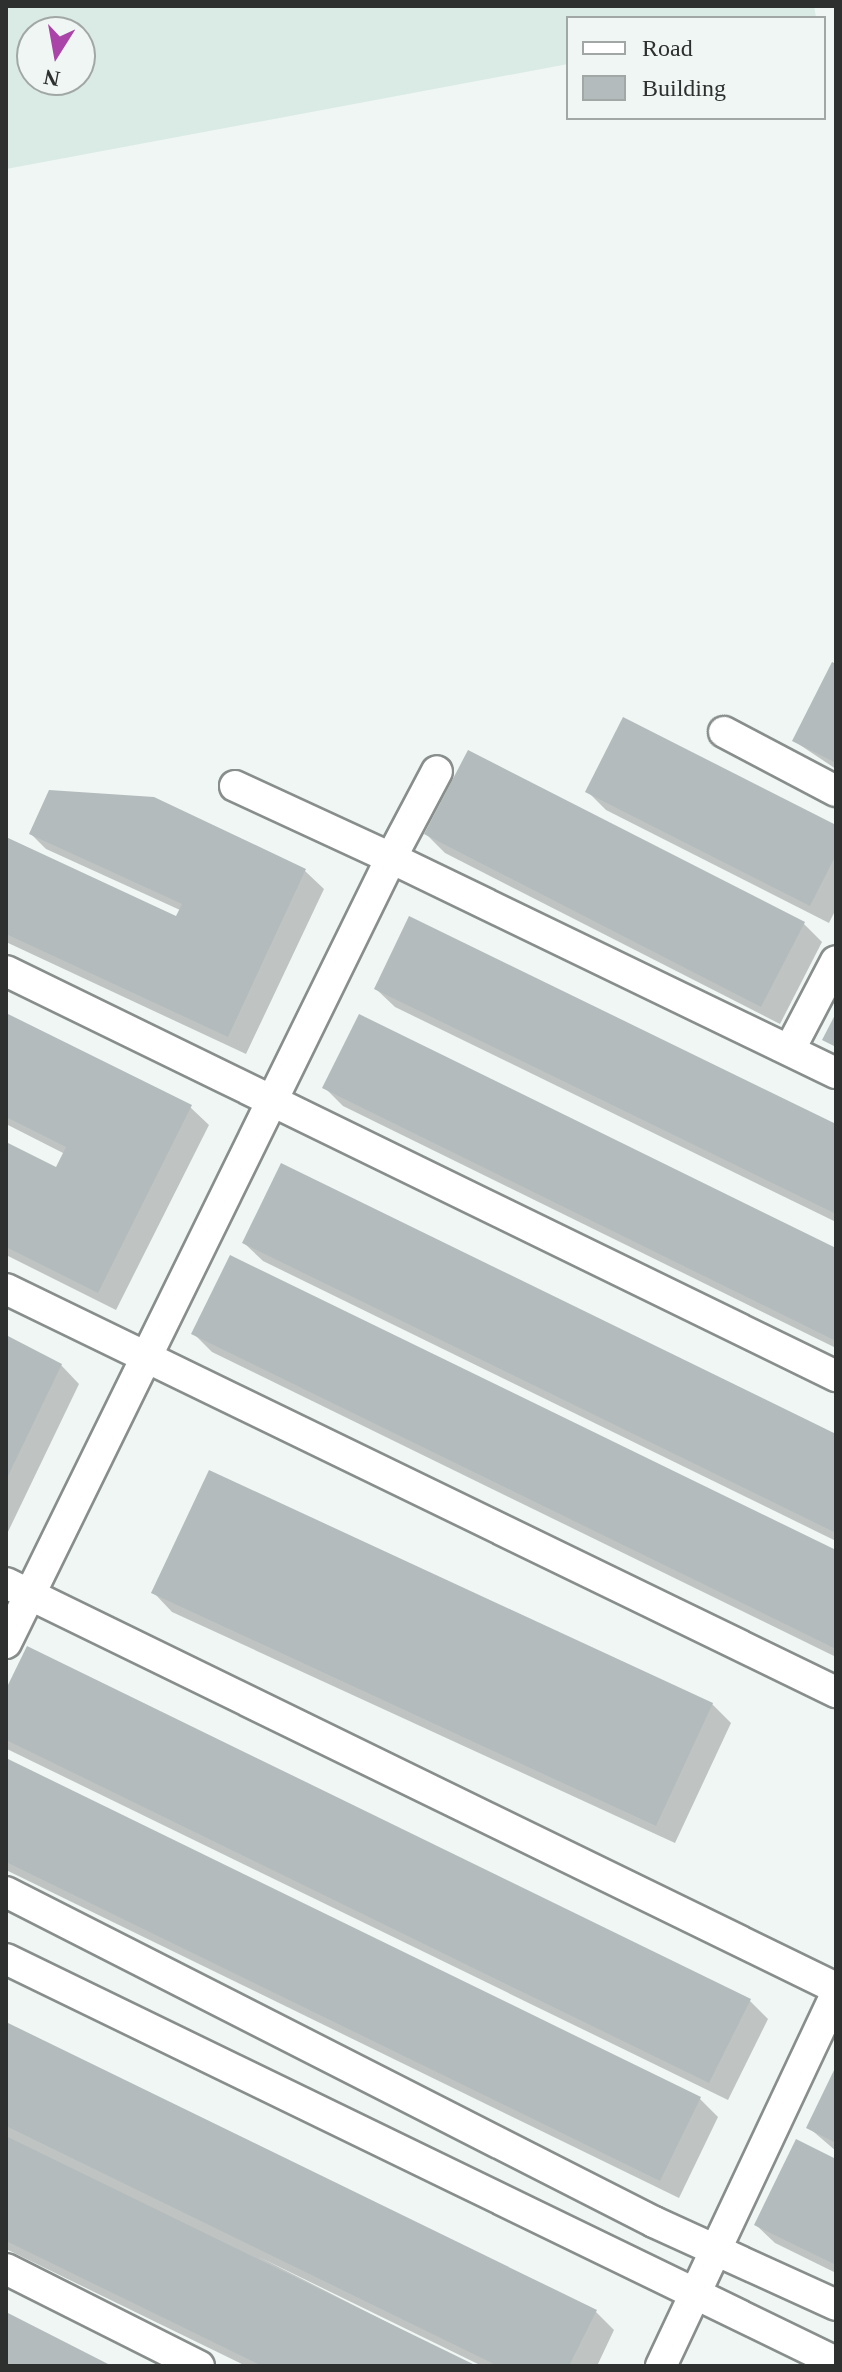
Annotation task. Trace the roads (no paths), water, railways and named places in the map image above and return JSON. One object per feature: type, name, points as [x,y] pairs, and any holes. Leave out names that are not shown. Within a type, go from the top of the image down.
[{"type":"street","points":[[724,732],[836,791]]},
{"type":"street","points":[[6,1643],[18,1588],[146,1357],[391,858],[437,771]]},
{"type":"street","points":[[235,786],[836,1073]]},
{"type":"street","points":[[790,1049],[836,961]]},
{"type":"street","points":[[6,971],[271,1105],[836,1376]]},
{"type":"street","points":[[6,1289],[836,1692]]},
{"type":"street","points":[[18,1588],[836,1988]]},
{"type":"street","points":[[6,1892],[715,2249],[836,2305]]},
{"type":"street","points":[[6,1959],[694,2297],[836,2362]]},
{"type":"street","points":[[661,2366],[836,1994]]},
{"type":"street","points":[[6,2269],[199,2366]]}]
